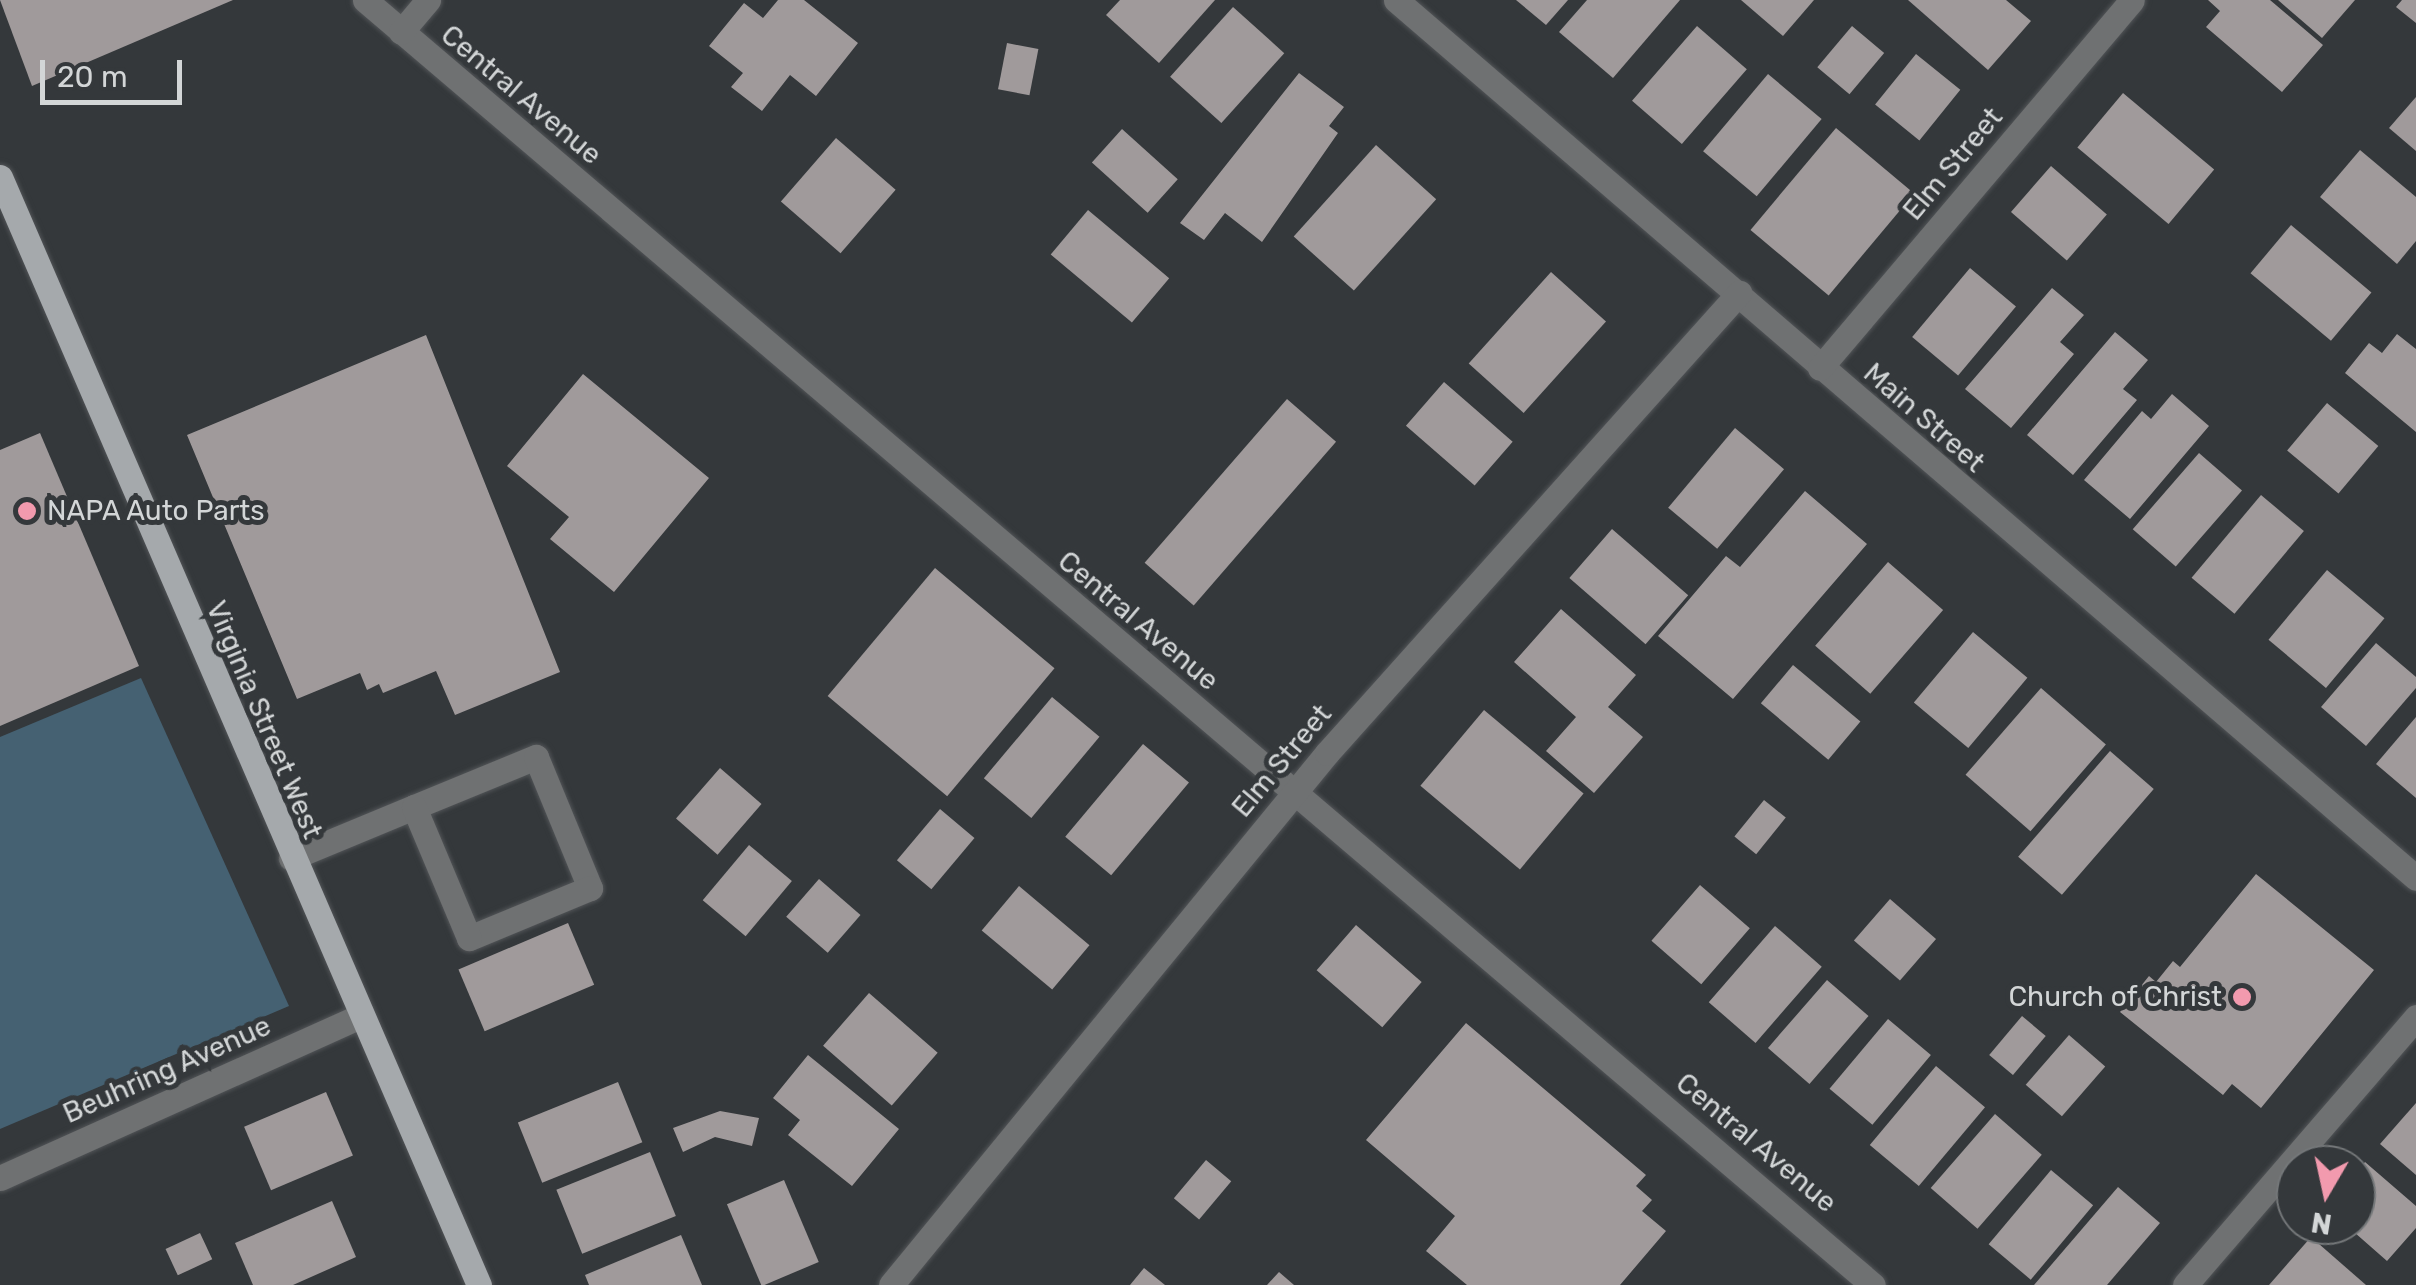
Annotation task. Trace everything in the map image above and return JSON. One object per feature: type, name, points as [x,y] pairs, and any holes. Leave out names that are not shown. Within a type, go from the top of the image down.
[{"type":"main road","name":"Virginia Street West","points":[[0,177],[358,1017],[479,1285]]},
{"type":"street","name":"Central Avenue","points":[[365,0],[1872,1285]]},
{"type":"street","points":[[401,32],[428,0]]},
{"type":"street","name":"Main Street","points":[[1396,0],[2416,878]]},
{"type":"street","name":"Elm Street","points":[[1820,368],[2132,0]]},
{"type":"street","name":"Elm Street","points":[[891,1285],[1294,795],[1739,293]]},
{"type":"street","points":[[290,858],[414,807],[536,757],[590,888],[469,938],[414,807]]},
{"type":"street","name":"Beuhring Avenue","points":[[0,1178],[358,1017]]},
{"type":"street","points":[[2185,1285],[2416,1017]]},
{"type":"shaded area","points":[[141,678],[289,1006],[0,1129],[0,737]]},
{"type":"building","points":[[0,0],[233,0],[32,86]]},
{"type":"building","points":[[778,0],[804,0],[858,43],[816,96],[790,75],[762,111],[731,87],[743,73],[709,46],[744,3],[763,18]]},
{"type":"building","points":[[1120,0],[1215,0],[1159,63],[1106,15]]},
{"type":"building","points":[[1516,0],[1568,0],[1546,25]]},
{"type":"building","points":[[1587,0],[1680,0],[1613,78],[1559,32]]},
{"type":"building","points":[[1741,0],[1814,0],[1783,36]]},
{"type":"building","points":[[1908,0],[2006,0],[2031,21],[1988,70]]},
{"type":"building","points":[[2208,0],[2270,0],[2323,45],[2282,92],[2206,27],[2220,11]]},
{"type":"building","points":[[2278,0],[2355,0],[2322,38]]},
{"type":"building","points":[[2402,0],[2416,0],[2416,23],[2396,7]]},
{"type":"building","points":[[1233,7],[1284,53],[1221,123],[1170,77]]},
{"type":"building","points":[[1697,26],[1747,69],[1682,144],[1632,101]]},
{"type":"building","points":[[1852,26],[1884,53],[1849,94],[1817,67]]},
{"type":"building","points":[[1007,43],[1038,49],[1029,95],[998,89]]},
{"type":"building","points":[[1916,54],[1960,90],[1919,140],[1875,105]]},
{"type":"building","points":[[1299,73],[1344,107],[1329,126],[1338,133],[1262,242],[1225,213],[1204,240],[1180,223]]},
{"type":"building","points":[[1768,74],[1822,119],[1757,196],[1703,151]]},
{"type":"building","points":[[2123,93],[2214,169],[2169,224],[2077,147]]},
{"type":"building","points":[[2416,97],[2416,151],[2389,128]]},
{"type":"building","points":[[1836,128],[1914,194],[1829,295],[1751,230]]},
{"type":"building","points":[[1122,129],[1178,179],[1148,213],[1092,162]]},
{"type":"building","points":[[836,138],[896,190],[841,253],[781,201]]},
{"type":"building","points":[[1376,145],[1436,199],[1354,291],[1294,236]]},
{"type":"building","points":[[2360,150],[2416,197],[2416,241],[2397,264],[2320,197]]},
{"type":"building","points":[[2051,166],[2107,215],[2067,261],[2011,212]]},
{"type":"building","points":[[1088,210],[1169,278],[1132,323],[1051,254]]},
{"type":"building","points":[[2291,225],[2371,292],[2331,341],[2251,273]]},
{"type":"building","points":[[1970,268],[2016,307],[1958,376],[1912,337]]},
{"type":"building","points":[[1551,272],[1606,322],[1524,413],[1469,363]]},
{"type":"building","points":[[2052,288],[2084,315],[2060,342],[2074,354],[2011,428],[1965,389]]},
{"type":"building","points":[[2115,332],[2148,360],[2123,389],[2137,400],[2073,475],[2027,435]]},
{"type":"building","points":[[2397,334],[2416,349],[2416,432],[2345,373],[2369,343],[2382,353]]},
{"type":"building","points":[[426,335],[560,672],[455,715],[436,671],[383,693],[379,684],[367,690],[360,673],[297,699],[187,435]]},
{"type":"building","points":[[583,374],[709,478],[614,592],[550,539],[569,517],[507,466]]},
{"type":"building","points":[[1444,382],[1513,442],[1475,485],[1406,426]]},
{"type":"building","points":[[2172,394],[2209,426],[2130,519],[2084,480],[2142,411],[2151,419]]},
{"type":"building","points":[[1287,399],[1336,442],[1194,605],[1145,563]]},
{"type":"building","points":[[2327,403],[2378,446],[2338,494],[2287,450]]},
{"type":"building","points":[[1735,428],[1784,469],[1717,549],[1668,508]]},
{"type":"building","points":[[40,433],[139,666],[0,726],[0,450]]},
{"type":"building","points":[[2199,453],[2242,490],[2176,567],[2133,529]]},
{"type":"building","points":[[1805,491],[1867,544],[1733,699],[1658,636],[1726,556],[1740,567]]},
{"type":"building","points":[[2261,495],[2304,531],[2234,614],[2192,578]]},
{"type":"building","points":[[1612,529],[1688,595],[1646,644],[1569,578]]},
{"type":"building","points":[[1888,562],[1943,610],[1870,694],[1815,646]]},
{"type":"building","points":[[935,568],[1055,668],[947,796],[828,696]]},
{"type":"building","points":[[2327,570],[2384,618],[2326,688],[2269,640]]},
{"type":"building","points":[[1561,609],[1636,675],[1608,707],[1643,737],[1594,793],[1546,751],[1576,717],[1514,662]]},
{"type":"building","points":[[1973,632],[2027,678],[1968,748],[1914,702]]},
{"type":"building","points":[[2376,643],[2416,677],[2416,688],[2366,746],[2321,707]]},
{"type":"building","points":[[1793,665],[1860,722],[1828,760],[1761,703]]},
{"type":"building","points":[[2041,688],[2106,744],[2030,831],[1966,775]]},
{"type":"building","points":[[1052,697],[1099,737],[1031,818],[984,778]]},
{"type":"building","points":[[1484,710],[1584,794],[1520,869],[1420,786]]},
{"type":"building","points":[[2416,717],[2416,798],[2376,764]]},
{"type":"building","points":[[1143,744],[1189,783],[1111,875],[1065,837]]},
{"type":"building","points":[[2110,751],[2154,789],[2062,895],[2018,857]]},
{"type":"building","points":[[720,768],[762,804],[718,855],[676,819]]},
{"type":"building","points":[[1764,800],[1786,818],[1756,854],[1734,837]]},
{"type":"building","points":[[940,809],[974,838],[931,889],[897,860]]},
{"type":"building","points":[[749,845],[792,881],[746,936],[703,900]]},
{"type":"building","name":"Church of Christ","points":[[2256,874],[2374,970],[2261,1108],[2232,1084],[2223,1095],[2120,1012],[2149,976],[2156,982],[2173,961],[2180,967]]},
{"type":"building","points":[[819,879],[861,915],[828,953],[786,917]]},
{"type":"building","points":[[1700,885],[1750,928],[1701,984],[1651,941]]},
{"type":"building","points":[[1019,886],[1089,945],[1052,990],[982,930]]},
{"type":"building","points":[[1890,899],[1936,939],[1900,981],[1854,941]]},
{"type":"building","points":[[568,923],[594,985],[485,1031],[458,969]]},
{"type":"building","points":[[1356,925],[1422,982],[1382,1027],[1317,970]]},
{"type":"building","points":[[1775,926],[1822,967],[1756,1043],[1709,1002]]},
{"type":"building","points":[[1827,980],[1869,1016],[1809,1084],[1768,1048]]},
{"type":"building","points":[[869,993],[938,1053],[892,1106],[823,1046]]},
{"type":"building","points":[[2022,1016],[2046,1036],[2013,1075],[1989,1055]]},
{"type":"building","points":[[1888,1019],[1931,1055],[1872,1125],[1830,1089]]},
{"type":"building","points":[[1466,1023],[1646,1175],[1636,1186],[1652,1200],[1642,1211],[1666,1231],[1620,1285],[1467,1285],[1426,1251],[1455,1216],[1366,1140]]},
{"type":"building","points":[[2069,1035],[2105,1066],[2062,1116],[2026,1085]]},
{"type":"building","points":[[808,1055],[899,1129],[852,1186],[788,1135],[800,1120],[773,1098]]},
{"type":"building","points":[[1936,1066],[1985,1107],[1919,1186],[1870,1145]]},
{"type":"building","points":[[618,1082],[642,1142],[542,1183],[518,1122]]},
{"type":"building","points":[[326,1092],[353,1156],[271,1190],[244,1127]]},
{"type":"building","points":[[2416,1103],[2416,1175],[2380,1144]]},
{"type":"building","points":[[720,1111],[759,1118],[752,1146],[715,1137],[683,1152],[673,1128]]},
{"type":"building","points":[[1995,1114],[2042,1155],[1977,1229],[1931,1188]]},
{"type":"building","points":[[650,1152],[676,1216],[582,1254],[556,1190]]},
{"type":"building","points":[[1206,1160],[1231,1181],[1199,1220],[1174,1198]]},
{"type":"building","points":[[2051,1170],[2093,1205],[2031,1280],[1989,1244]]},
{"type":"building","points":[[2376,1171],[2416,1206],[2416,1228],[2387,1261],[2369,1245],[2376,1245]]},
{"type":"building","points":[[784,1180],[819,1262],[761,1285],[727,1204]]},
{"type":"building","points":[[2118,1187],[2160,1223],[2107,1285],[2034,1285]]},
{"type":"building","points":[[332,1201],[356,1257],[293,1285],[253,1285],[235,1243]]},
{"type":"building","points":[[200,1233],[212,1259],[178,1275],[166,1249]]},
{"type":"building","points":[[681,1235],[702,1285],[589,1285],[585,1275]]},
{"type":"building","points":[[2304,1245],[2320,1245],[2366,1285],[2269,1285]]},
{"type":"building","points":[[1144,1268],[1165,1285],[1130,1285]]},
{"type":"building","points":[[1279,1272],[1294,1285],[1267,1285]]},
{"type":"place","name":"NAPA Auto Parts","points":[[27,511]]},
{"type":"place","name":"Church of Christ","points":[[2242,997]]}]
